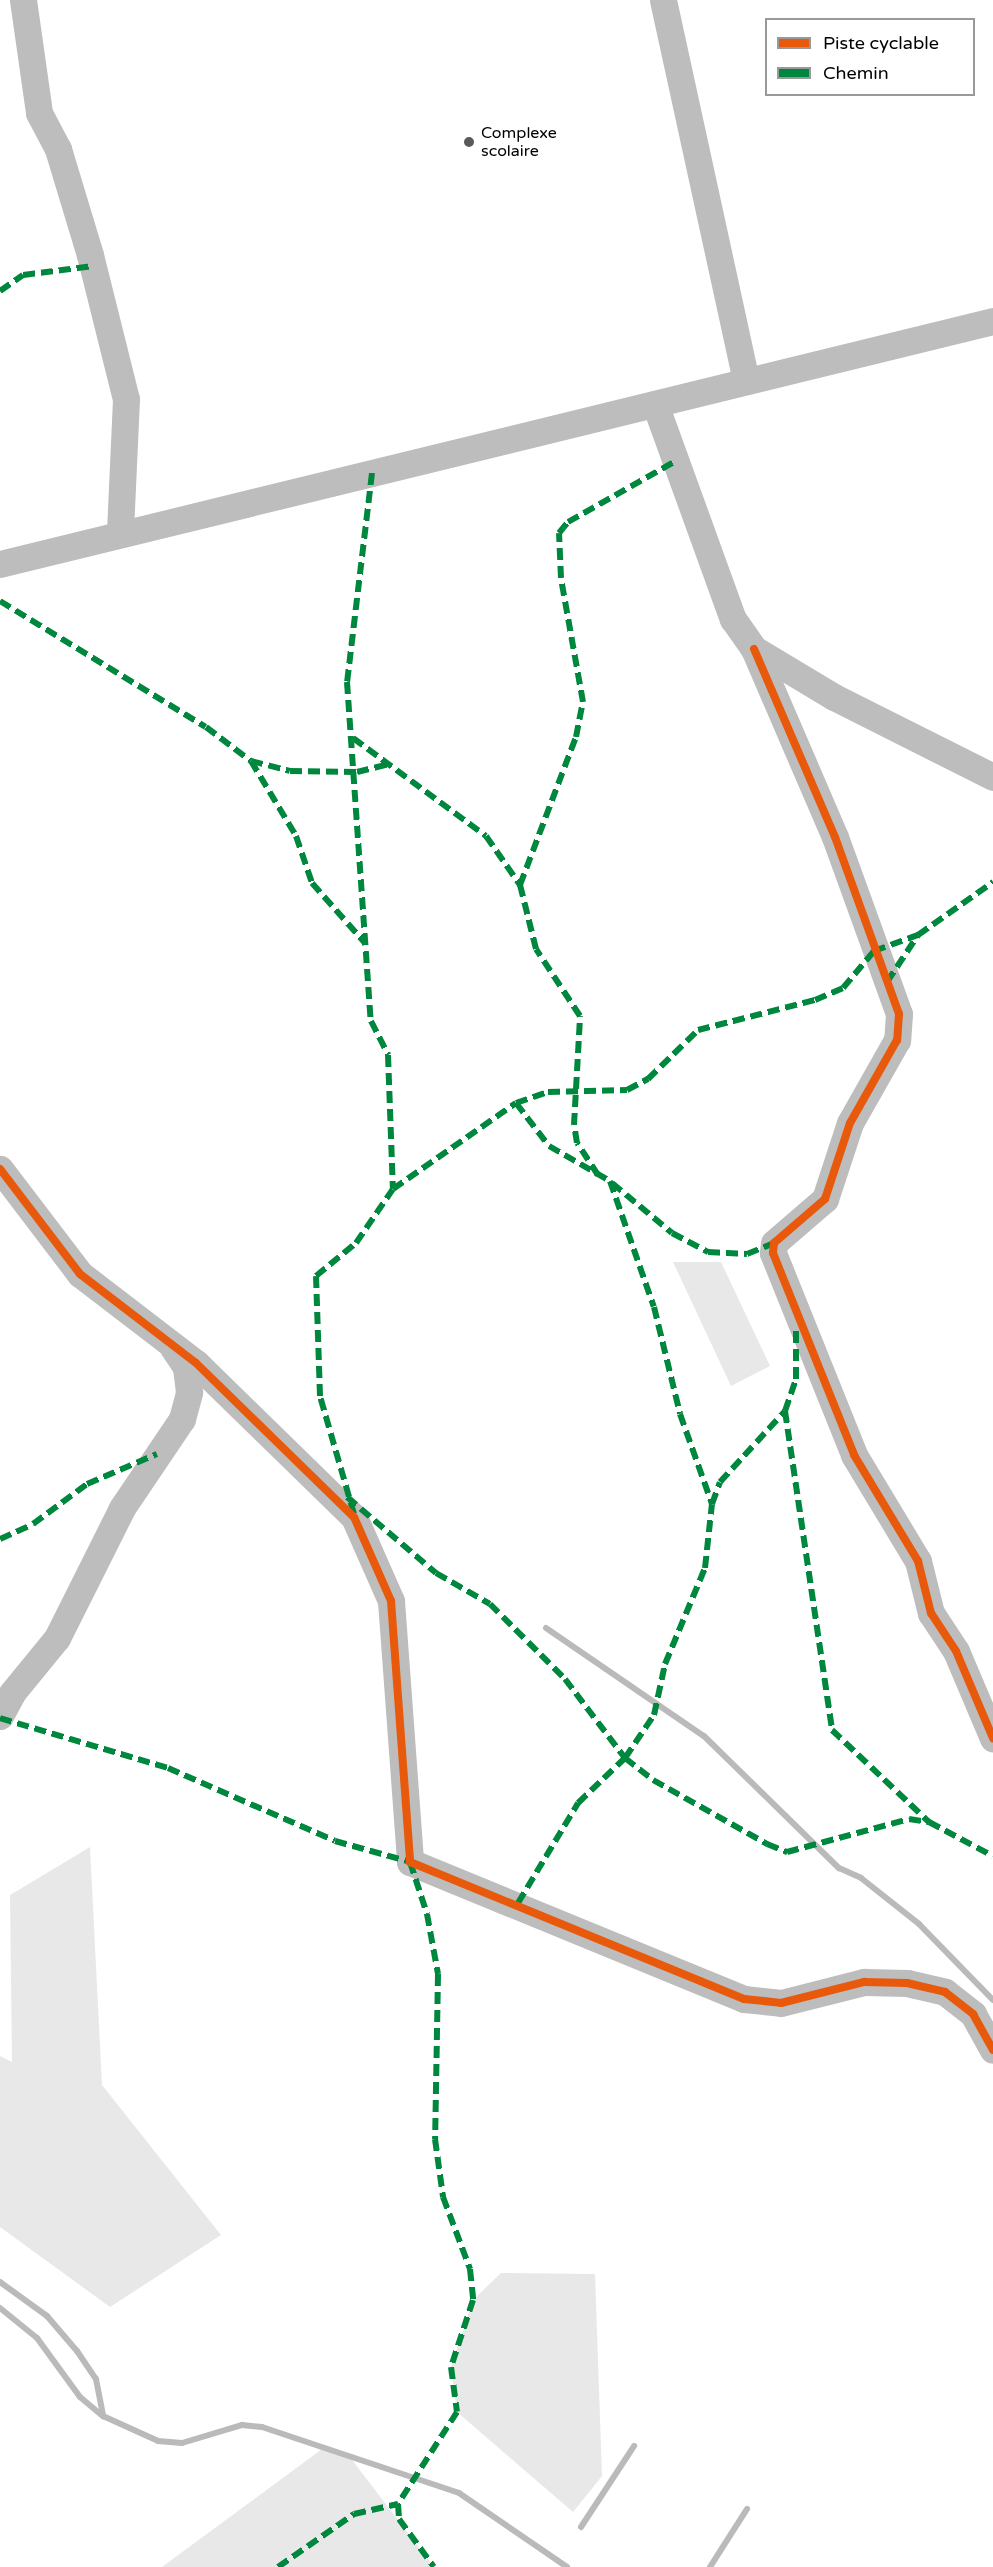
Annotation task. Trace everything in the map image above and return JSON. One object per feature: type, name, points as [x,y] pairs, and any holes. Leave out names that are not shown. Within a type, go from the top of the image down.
[{"type":"street","points":[[23,0],[39,113],[57,149],[90,255],[126,399],[120,532]]},
{"type":"street","points":[[663,0],[746,381]]},
{"type":"street","points":[[0,564],[120,532],[993,321]]},
{"type":"street","points":[[655,404],[733,619],[754,649],[835,837],[899,1014],[897,1040],[850,1123],[825,1198],[774,1243],[773,1253],[854,1455],[918,1561],[931,1613],[956,1651],[993,1738]]},
{"type":"street","points":[[754,649],[834,697],[993,777]]},
{"type":"street","points":[[0,1169],[80,1274],[170,1343],[354,1517],[391,1601],[410,1862],[744,1999],[781,2003],[864,1982],[907,1983],[945,1992],[973,2014],[993,2050]]},
{"type":"street","points":[[0,1716],[12,1693],[57,1638],[122,1508],[182,1419],[189,1392],[186,1367],[170,1343]]},
{"type":"shaded area","points":[[673,1262],[721,1262],[770,1366],[731,1386]]},
{"type":"shaded area","points":[[90,1847],[102,2085],[221,2235],[110,2307],[0,2227],[0,2056],[12,2062],[10,1895]]},
{"type":"shaded area","points":[[501,2273],[595,2274],[602,2476],[573,2512],[457,2412],[451,2367],[473,2300]]},
{"type":"shaded area","points":[[322,2449],[349,2456],[434,2567],[162,2567]]},
{"type":"waterway","points":[[546,1628],[704,1736],[839,1868],[861,1878],[919,1924],[993,2000]]},
{"type":"waterway","points":[[0,2282],[47,2316],[77,2351],[96,2379],[103,2416]]},
{"type":"waterway","points":[[0,2308],[37,2338],[80,2397],[103,2416],[158,2441],[182,2443],[242,2425],[262,2427],[459,2493],[567,2567]]},
{"type":"waterway","points":[[581,2527],[634,2446]]},
{"type":"waterway","points":[[710,2567],[747,2509]]},
{"type":"marked path","points":[[0,291],[23,275],[93,266]]},
{"type":"marked path","points":[[598,1175],[577,1143],[574,1125],[580,1016],[536,949],[520,885],[576,737],[583,702],[561,578],[559,533],[568,522],[676,461]]},
{"type":"marked path","points":[[372,473],[347,682],[371,1021],[388,1055],[393,1189]]},
{"type":"marked path","points":[[0,601],[206,727],[251,761],[290,771],[357,772],[388,764]]},
{"type":"marked path","points":[[353,738],[486,836],[520,885]]},
{"type":"marked path","points":[[251,761],[296,836],[312,883],[366,944]]},
{"type":"marked path","points":[[887,982],[918,935],[993,882]]},
{"type":"marked path","points":[[354,1514],[320,1396],[316,1276],[356,1243],[393,1189],[516,1103],[548,1092],[627,1090],[648,1079],[698,1030],[815,1000],[843,988],[874,951],[918,935]]},
{"type":"marked path","points":[[516,1103],[549,1146],[610,1181],[654,1307],[680,1414],[712,1504]]},
{"type":"marked path","points":[[612,1183],[672,1233],[708,1252],[747,1254],[774,1243]]},
{"type":"marked path","points":[[518,1903],[578,1803],[625,1758],[654,1715],[665,1664],[705,1568],[712,1504],[720,1482],[785,1411],[796,1379],[796,1325]]},
{"type":"marked path","points":[[785,1411],[832,1730],[929,1822]]},
{"type":"marked path","points":[[0,1539],[33,1524],[87,1484],[157,1454]]},
{"type":"marked path","points":[[347,1497],[436,1573],[490,1604],[565,1679],[625,1758],[653,1780],[767,1844],[787,1852],[909,1819],[929,1822],[993,1856]]},
{"type":"marked path","points":[[0,1718],[168,1768],[335,1841],[410,1862],[427,1914],[438,1974],[435,2139],[443,2197],[470,2269],[473,2300],[451,2367],[457,2412],[398,2504],[399,2519],[434,2567]]},
{"type":"marked path","points":[[278,2567],[354,2514],[398,2504]]},
{"type":"cycle path","points":[[754,649],[835,837],[899,1014],[897,1040],[850,1123],[825,1199],[774,1243],[773,1253],[854,1455],[918,1561],[931,1613],[956,1651],[993,1738]]},
{"type":"cycle path","points":[[0,1169],[80,1274],[196,1363],[354,1517],[391,1601],[410,1862],[744,1999],[781,2003],[864,1982],[907,1983],[945,1992],[973,2014],[993,2050]]},
{"type":"place","name":"Complexe scolaire","points":[[469,142]]}]
